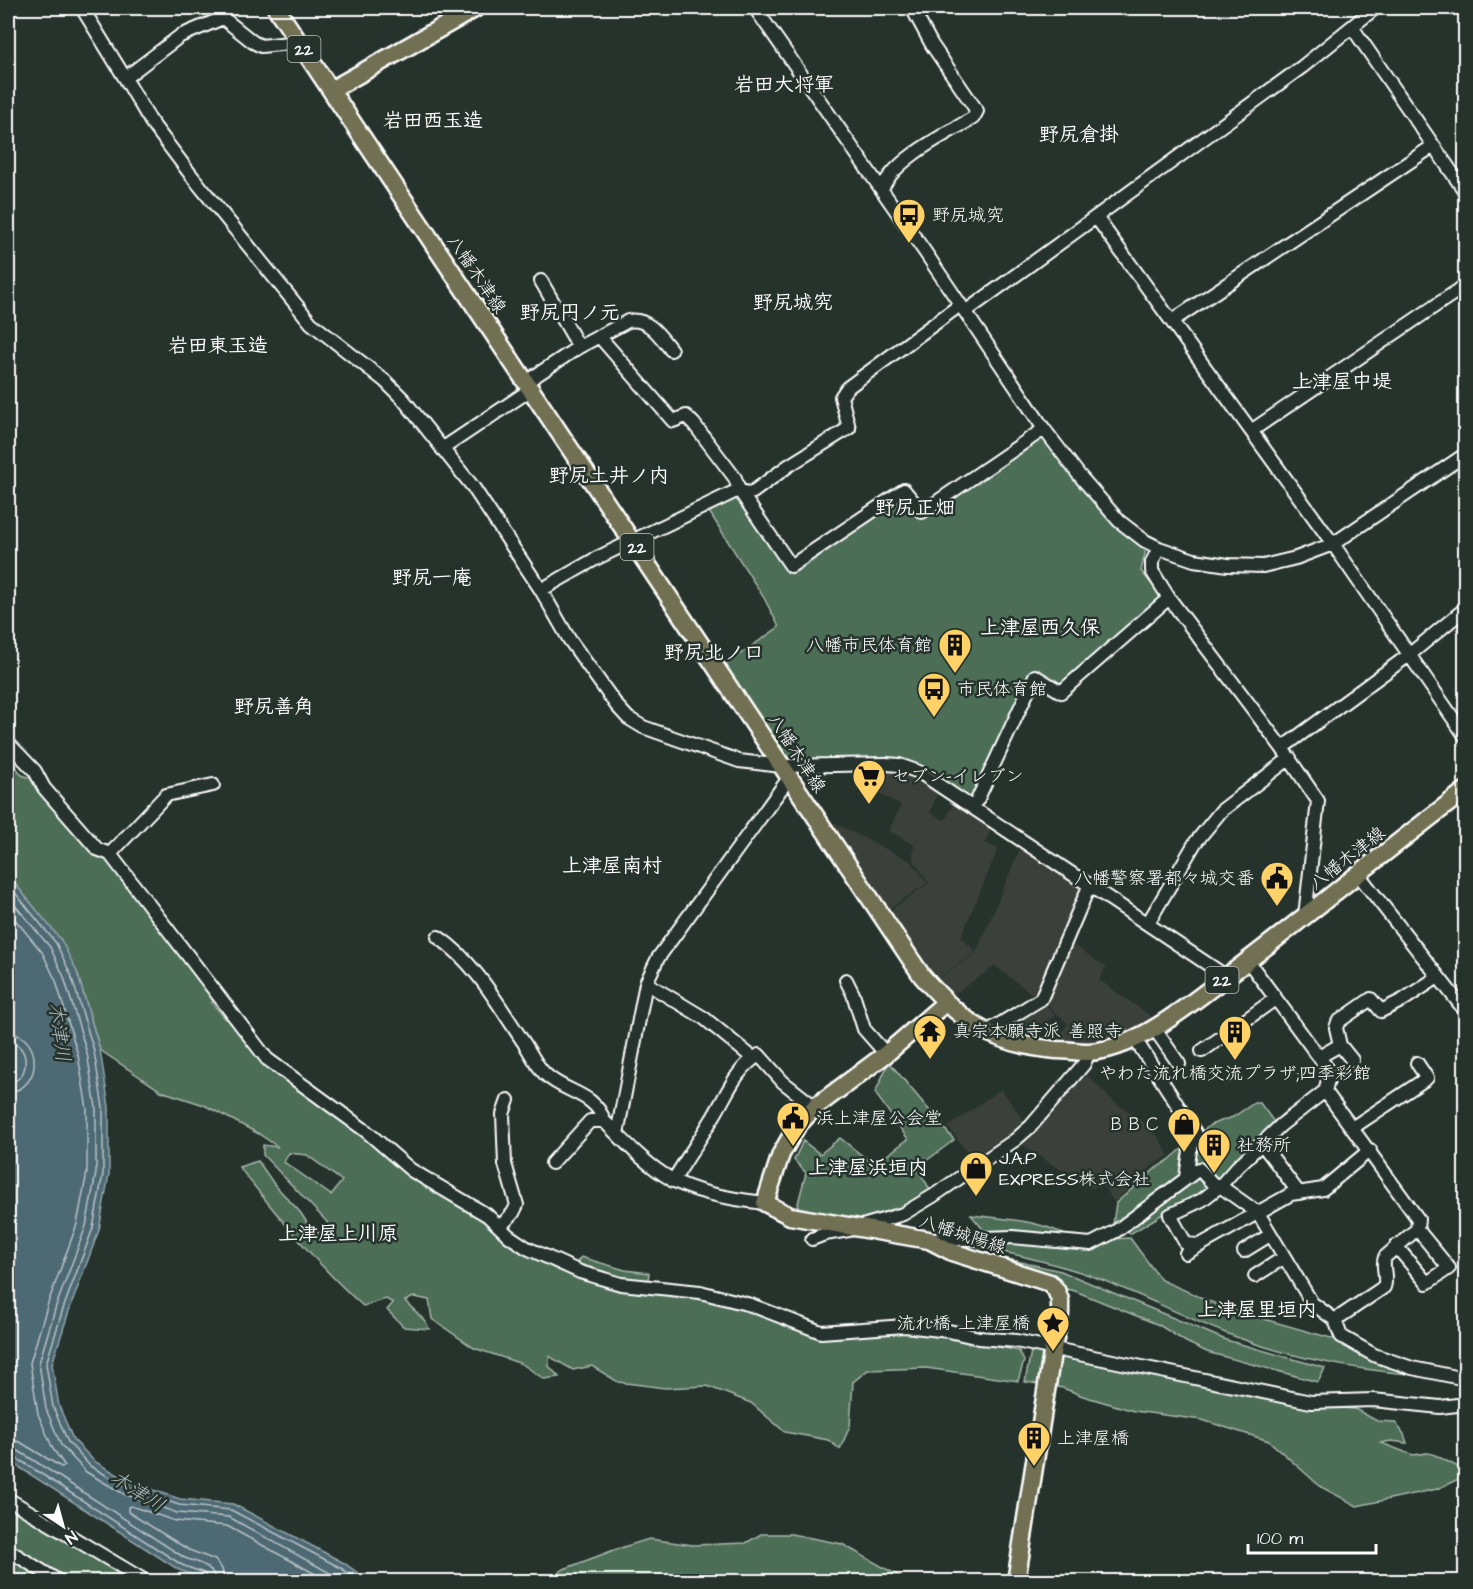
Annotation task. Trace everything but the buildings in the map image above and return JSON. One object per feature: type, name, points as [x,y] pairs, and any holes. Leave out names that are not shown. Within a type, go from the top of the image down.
[{"type":"main road","name":"八幡木津線","points":[[276,8],[922,976],[945,1003],[985,1033],[1010,1043],[1036,1048],[1089,1052],[1135,1039],[1179,1013],[1466,790]]},
{"type":"main road","points":[[331,90],[476,8]]},
{"type":"main road","points":[[765,1203],[782,1154],[797,1126],[815,1107],[886,1054],[945,1003]]},
{"type":"main road","name":"八幡城陽線","points":[[765,1203],[790,1216],[929,1240],[952,1252],[1050,1283],[1056,1290],[1060,1306],[1016,1581]]},
{"type":"street","points":[[82,8],[151,122],[310,323],[385,381],[403,399],[473,487],[541,590],[569,639],[628,718],[643,727],[739,761],[786,772],[874,764],[898,765],[919,772],[1227,976]]},
{"type":"street","points":[[755,8],[882,189],[1044,429],[1079,475],[1119,521],[1145,541],[1194,560],[1228,565],[1263,566],[1296,558],[1333,544],[1466,454]]},
{"type":"street","points":[[882,189],[892,171],[922,149],[973,118],[977,111],[932,45],[912,8]]},
{"type":"street","points":[[541,590],[632,541],[739,490],[747,493],[753,492],[788,466],[849,428],[841,397],[848,388],[1096,217],[1302,67],[1375,8]]},
{"type":"street","points":[[125,78],[180,36],[223,18],[253,42],[261,45],[299,42]]},
{"type":"street","points":[[1352,27],[1466,193]]},
{"type":"street","points":[[1172,321],[1433,146]]},
{"type":"street","points":[[1096,217],[1333,544],[1466,737]]},
{"type":"street","points":[[541,281],[579,347]]},
{"type":"street","points":[[1251,431],[1466,285]]},
{"type":"street","points":[[442,450],[579,347],[628,321],[635,320],[654,329],[671,350]]},
{"type":"street","points":[[599,336],[673,421],[686,416],[694,424],[735,478],[739,490],[791,566],[904,490],[922,512],[1044,429]]},
{"type":"street","points":[[1159,548],[1152,562],[1152,571],[1169,598],[1286,753],[1318,801],[1305,916]]},
{"type":"street","points":[[974,807],[1035,676],[1061,692],[1169,598]]},
{"type":"street","points":[[1148,923],[1195,843],[1221,811],[1286,753],[1466,608]]},
{"type":"street","points":[[8,743],[35,771],[44,788],[97,849],[110,854],[267,1059],[366,1131],[411,1170],[487,1215],[527,1248],[580,1272],[621,1284],[700,1292],[751,1305],[820,1332],[905,1326],[949,1331],[979,1338],[1016,1341],[1052,1351],[1311,1401],[1373,1400],[1440,1407],[1466,1404]]},
{"type":"street","points":[[617,1134],[646,983],[658,958],[786,772]]},
{"type":"street","points":[[110,854],[166,795],[213,785]]},
{"type":"street","points":[[1358,874],[1438,977],[1461,995],[1466,1012]]},
{"type":"street","points":[[985,1033],[1041,999],[1090,884]]},
{"type":"street","points":[[438,937],[450,945],[478,977],[524,1042],[536,1064],[547,1076],[594,1102],[602,1112],[604,1121],[659,1172],[673,1180],[732,1199],[765,1203]]},
{"type":"street","points":[[1201,1245],[1186,1244],[1170,1215],[1202,1200],[1220,1186],[1296,1112],[1325,1091],[1328,1080],[1327,1068],[1248,961]]},
{"type":"street","points":[[1352,1060],[1340,1045],[1336,1028],[1338,1022],[1371,999],[1381,1011],[1403,1000],[1438,977]]},
{"type":"street","points":[[846,980],[854,994],[864,1029],[886,1054]]},
{"type":"street","points":[[646,983],[704,1018],[753,1058]]},
{"type":"street","points":[[1202,1051],[1275,999]]},
{"type":"street","points":[[1154,1028],[1179,1064]]},
{"type":"street","points":[[1135,1039],[1196,1134],[1190,1151],[1186,1177]]},
{"type":"street","points":[[1319,1058],[1340,1045]]},
{"type":"street","points":[[812,1239],[903,1214],[933,1196],[1015,1140],[1039,1117],[1084,1064],[1089,1052]]},
{"type":"street","points":[[673,1180],[735,1078],[753,1058],[759,1055],[783,1082],[815,1107]]},
{"type":"street","points":[[1352,1128],[1427,1078],[1417,1063]]},
{"type":"street","points":[[1325,1091],[1418,1219],[1417,1229],[1449,1268],[1427,1283],[1396,1246]]},
{"type":"street","points":[[500,1227],[517,1205],[505,1164],[503,1114],[508,1100]]},
{"type":"street","points":[[552,1163],[590,1121],[604,1121]]},
{"type":"street","points":[[1263,1144],[1299,1193]]},
{"type":"street","points":[[1186,1253],[1217,1238],[1283,1198],[1323,1189],[1370,1150]]},
{"type":"street","points":[[929,1240],[1012,1238],[1091,1244],[1116,1231],[1199,1169],[1213,1184],[1220,1186],[1258,1212],[1283,1258],[1312,1303],[1335,1320],[1341,1336],[1374,1355],[1412,1368],[1461,1378]]},
{"type":"street","points":[[1335,1320],[1384,1287],[1386,1281],[1383,1261],[1396,1246],[1417,1229]]},
{"type":"street","points":[[1244,1251],[1270,1235]]},
{"type":"street","points":[[1256,1276],[1283,1258]]},
{"type":"street","points":[[8,1499],[147,1581]]},
{"type":"street","points":[[8,1550],[60,1581]]},
{"type":"shaded area","points":[[883,771],[914,775],[938,791],[930,813],[945,820],[955,801],[993,825],[985,843],[998,849],[961,937],[976,952],[934,981],[888,912],[929,883],[913,859],[914,846],[922,830],[914,845],[889,831],[901,805],[874,791]]},
{"type":"shaded area","points":[[824,818],[912,862],[927,883],[887,910]]},
{"type":"shaded area","points":[[1022,844],[1085,886],[1038,998],[995,966],[948,998],[934,982],[976,953]]},
{"type":"shaded area","points":[[1069,942],[1106,967],[1099,980],[1156,1020],[1144,1030],[1108,1040],[1085,1044],[1055,1043],[1068,1024],[1044,1001]]},
{"type":"shaded area","points":[[1043,1002],[1056,1015],[1021,1038],[997,1029]]},
{"type":"shaded area","points":[[1084,1072],[1114,1102],[1144,1122],[1159,1138],[1169,1156],[1154,1164],[1114,1202],[1101,1182],[1093,1189],[1030,1151],[1020,1141]]},
{"type":"shaded area","points":[[1001,1089],[1026,1124],[975,1162],[948,1127]]},
{"type":"green space","points":[[1042,436],[1108,519],[1146,549],[1141,571],[1163,598],[1062,686],[1033,671],[972,800],[923,769],[785,763],[723,666],[779,627],[764,598],[708,510],[738,494],[789,570],[904,497],[919,516]]},
{"type":"green space","points":[[8,757],[22,775],[30,778],[106,853],[214,995],[212,1003],[226,1019],[233,1019],[265,1061],[359,1129],[408,1176],[574,1266],[581,1257],[625,1270],[649,1273],[647,1288],[688,1294],[748,1309],[790,1326],[935,1334],[1019,1351],[1024,1361],[1018,1381],[926,1368],[868,1370],[853,1382],[850,1426],[840,1449],[828,1440],[785,1432],[751,1403],[707,1386],[665,1388],[618,1382],[592,1366],[573,1370],[549,1356],[549,1366],[559,1377],[544,1379],[522,1364],[474,1348],[432,1319],[429,1300],[414,1297],[405,1301],[426,1322],[429,1329],[404,1327],[387,1310],[393,1303],[386,1299],[363,1306],[346,1290],[298,1239],[239,1167],[258,1161],[312,1230],[328,1235],[327,1222],[263,1155],[263,1145],[278,1147],[259,1134],[204,1105],[161,1091],[100,1050],[77,972],[33,907],[8,875]],"holes":[[[289,1153],[307,1155],[342,1181],[331,1195],[284,1162]]]},
{"type":"green space","points":[[889,1062],[954,1140],[917,1168],[931,1191],[901,1209],[861,1221],[797,1207],[806,1173],[794,1160],[803,1141],[820,1154],[840,1138],[874,1165],[908,1139],[875,1093]]},
{"type":"green space","points":[[1254,1103],[1260,1103],[1274,1122],[1287,1110],[1289,1114],[1202,1194],[1130,1234],[1113,1224],[1116,1203],[1156,1168],[1169,1160],[1210,1125],[1233,1117]]},
{"type":"green space","points":[[971,1215],[1038,1224],[1073,1240],[987,1234]]},
{"type":"green space","points":[[1130,1238],[1161,1280],[1225,1308],[1338,1340],[1434,1376],[1356,1368],[1278,1351],[1211,1327],[1089,1275],[1010,1253],[961,1243],[1018,1244],[1092,1250],[1112,1239]]},
{"type":"green space","points":[[946,1245],[1061,1271],[1226,1340],[1325,1368],[1318,1382],[1207,1352],[1159,1325],[1075,1291],[1066,1289],[1060,1292]]},
{"type":"green space","points":[[1031,1351],[1310,1406],[1355,1409],[1377,1421],[1395,1422],[1404,1434],[1407,1443],[1391,1441],[1381,1443],[1413,1455],[1433,1454],[1464,1470],[1461,1478],[1437,1489],[1357,1506],[1321,1487],[1269,1441],[1202,1420],[1134,1411],[1063,1388],[1025,1382]]},
{"type":"green space","points":[[8,1506],[141,1581],[71,1581],[8,1543]]},
{"type":"green space","points":[[761,1534],[791,1534],[842,1544],[904,1581],[547,1581],[564,1569],[649,1539],[693,1545],[746,1543]]},
{"type":"green space","points":[[8,1553],[55,1581],[14,1581],[8,1578]]},
{"type":"water","name":"木津川","points":[[8,875],[61,940],[77,972],[100,1050],[109,1107],[109,1174],[99,1230],[52,1364],[59,1406],[73,1439],[94,1461],[130,1482],[180,1499],[233,1504],[344,1563],[369,1581],[209,1581],[179,1570],[8,1460],[8,1081],[12,1062],[8,1045]]},
{"type":"place","name":"野尻城究","points":[[909,244]]},
{"type":"place","name":"八幡市民体育館","points":[[955,674]]},
{"type":"place","name":"市民体育館","points":[[934,718]]},
{"type":"place","name":"セブン-イレブン","points":[[869,805]]},
{"type":"place","name":"八幡警察署都々城交番","points":[[1277,907]]},
{"type":"place","name":"真宗本願寺派 善照寺","points":[[930,1060]]},
{"type":"place","name":"やわた流れ橋交流プラザ;四季彩館","points":[[1235,1061]]},
{"type":"place","name":"浜上津屋公会堂","points":[[793,1147]]},
{"type":"place","name":"ＢＢＣ","points":[[1184,1153]]},
{"type":"place","name":"社務所","points":[[1214,1174]]},
{"type":"place","name":"J.A.P EXPRESS株式会社","points":[[976,1197]]},
{"type":"place","name":"流れ橋 上津屋橋","points":[[1053,1352]]},
{"type":"place","name":"上津屋橋","points":[[1034,1467]]},
{"type":"district","name":"岩田大将軍","points":[[784,84]]},
{"type":"district","name":"岩田西玉造","points":[[433,120]]},
{"type":"district","name":"野尻倉掛","points":[[1079,134]]},
{"type":"district","name":"野尻城究","points":[[793,302]]},
{"type":"district","name":"野尻円ノ元","points":[[570,312]]},
{"type":"district","name":"岩田東玉造","points":[[218,345]]},
{"type":"district","name":"上津屋中堤","points":[[1342,381]]},
{"type":"district","name":"野尻土井ノ内","points":[[609,475]]},
{"type":"district","name":"野尻正畑","points":[[915,507]]},
{"type":"district","name":"野尻一庵","points":[[432,577]]},
{"type":"district","name":"上津屋西久保","points":[[1040,627]]},
{"type":"district","name":"野尻北ノ口","points":[[714,652]]},
{"type":"district","name":"野尻善角","points":[[274,706]]},
{"type":"district","name":"上津屋南村","points":[[612,865]]},
{"type":"district","name":"上津屋浜垣内","points":[[868,1167]]},
{"type":"district","name":"上津屋上川原","points":[[338,1233]]},
{"type":"district","name":"上津屋里垣内","points":[[1257,1309]]}]
